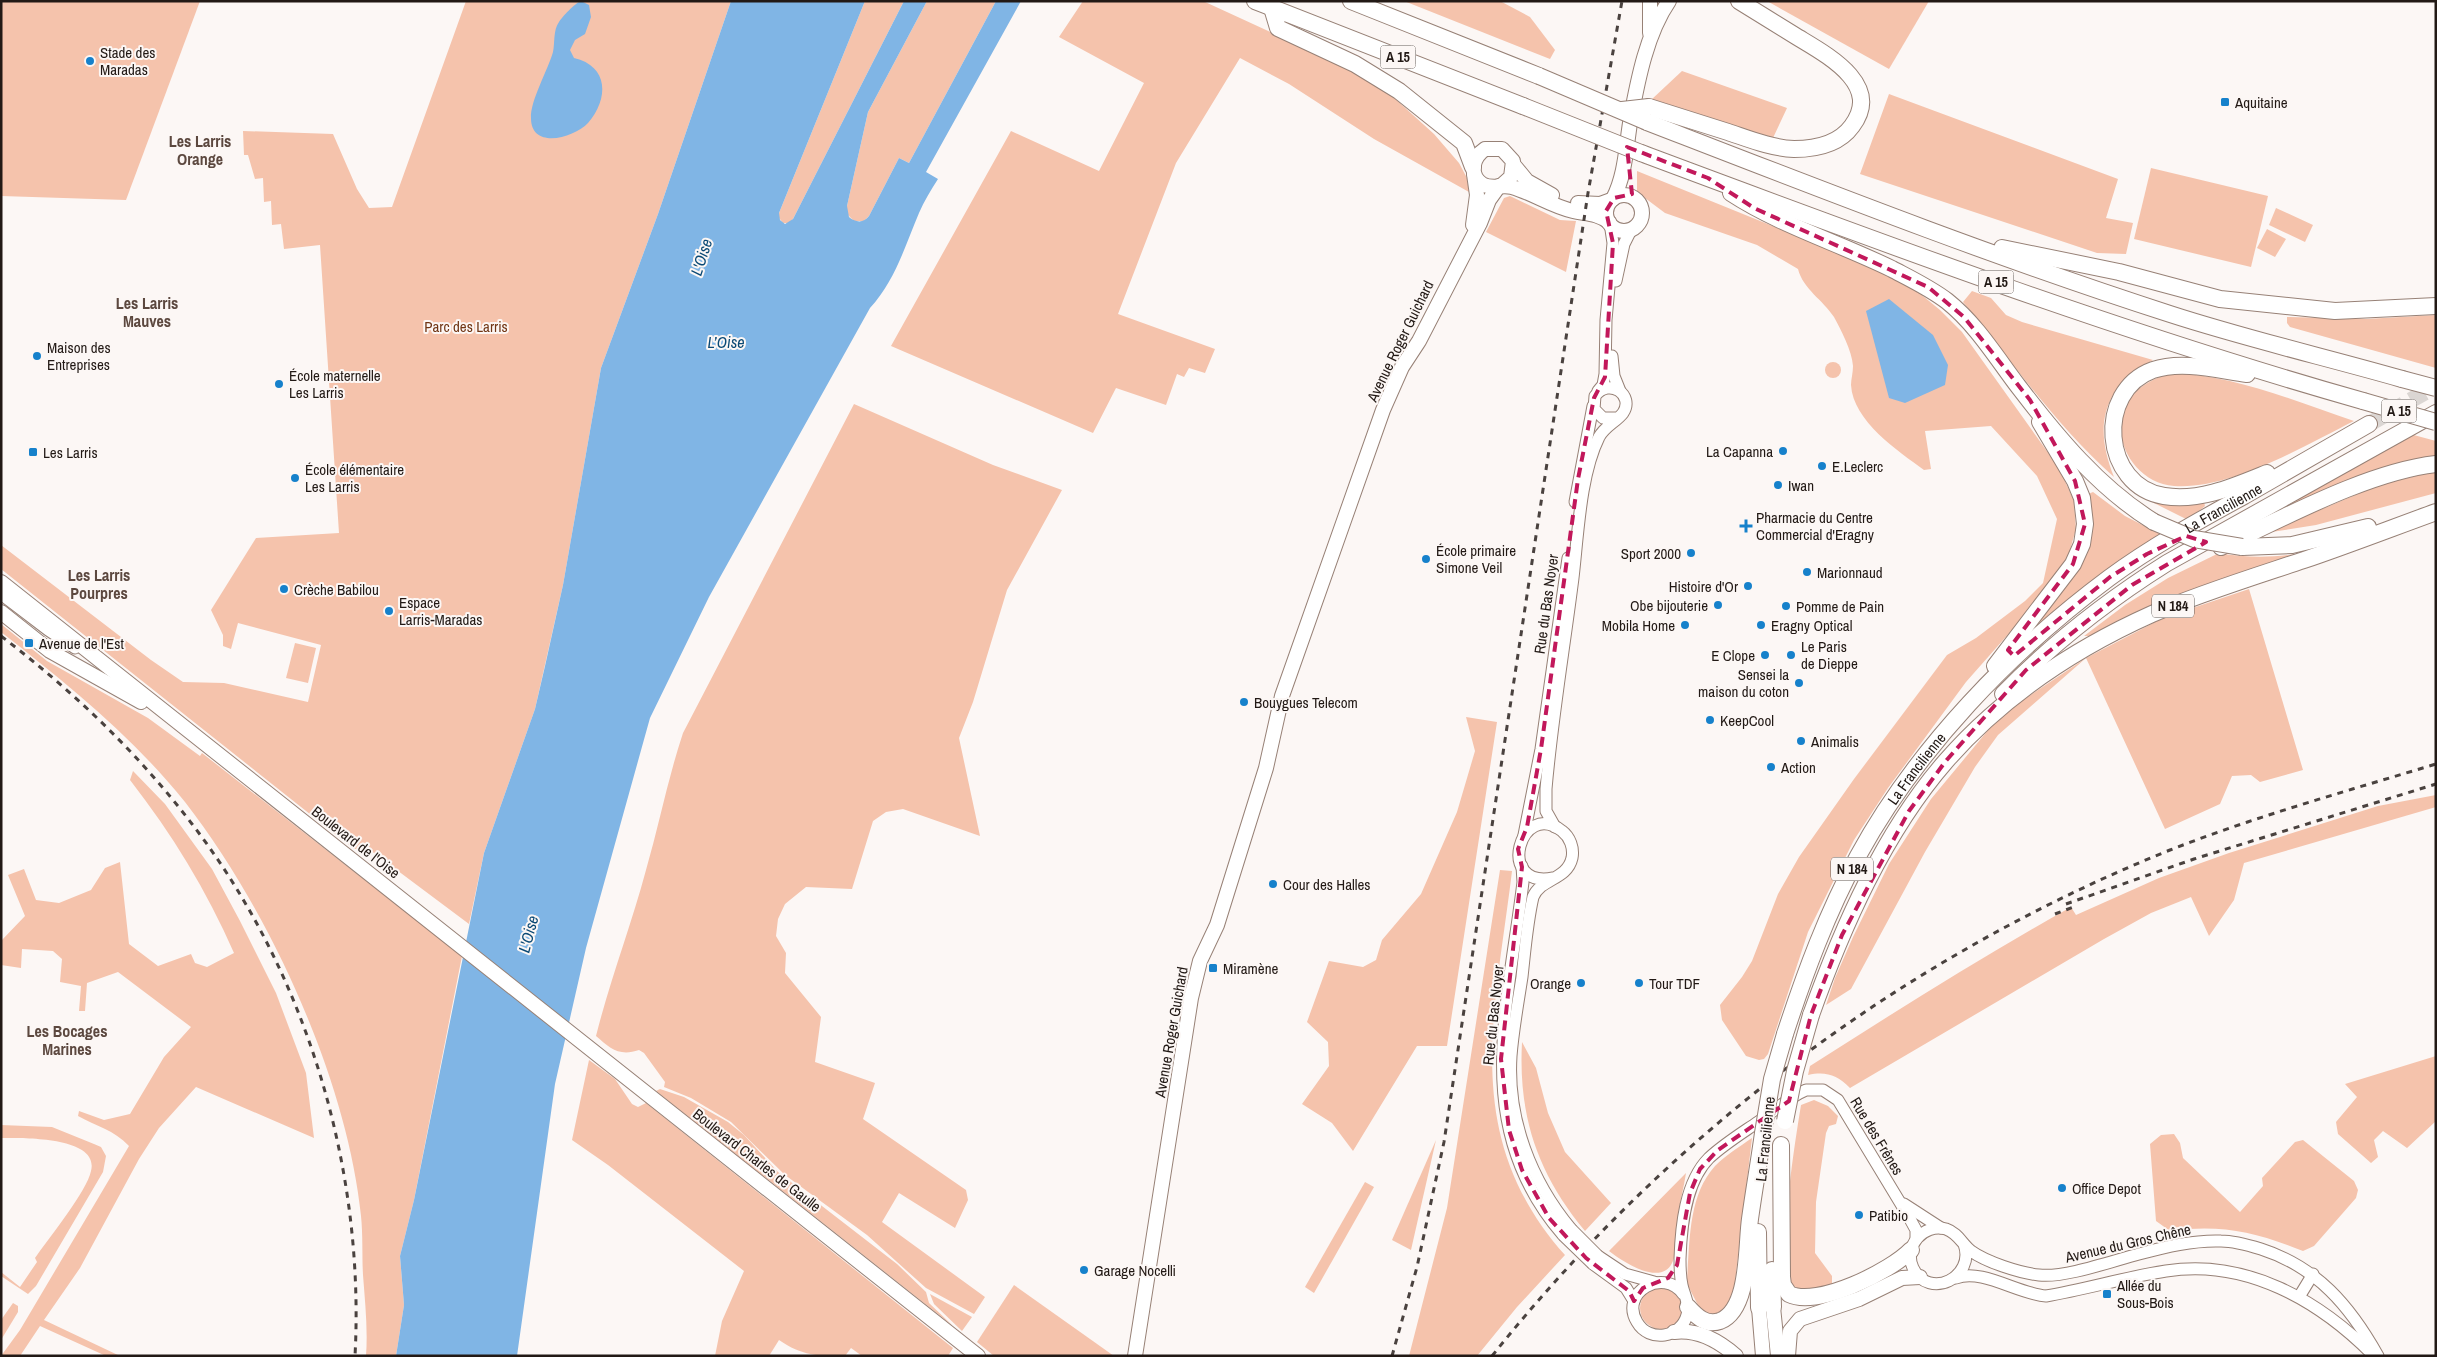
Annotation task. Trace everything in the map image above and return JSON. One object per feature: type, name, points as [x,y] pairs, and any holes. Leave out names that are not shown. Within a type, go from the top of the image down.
[{"type":"highway","name":"A 15","points":[[1255,1],[1523,106],[1634,152],[2034,296],[2287,380],[2436,422]]},
{"type":"highway","name":"A 15","points":[[1352,1],[1619,110],[1648,114],[1944,235],[2172,315],[2436,388]]},
{"type":"highway","points":[[1648,114],[1792,149],[1807,149],[1829,143],[1845,134],[1852,127],[1859,109],[1859,91],[1844,68],[1829,56],[1739,1]]},
{"type":"highway","points":[[1272,8],[1278,28],[1355,64],[1422,108],[1464,143],[1474,169]]},
{"type":"highway","points":[[1708,178],[1754,208],[1862,255],[1928,287],[1964,317],[2030,400],[2096,478],[2115,496],[2154,522],[2194,539],[2242,547],[2292,545],[2436,510]]},
{"type":"highway","points":[[1944,235],[2119,272],[2220,299],[2334,311],[2436,306]]},
{"type":"highway","name":"La Francilienne","points":[[1766,1307],[1758,1230],[1763,1133],[1772,1079],[1785,1034],[1822,931],[1859,855],[1894,800],[1952,722],[2038,636],[2110,577],[2369,424],[2242,483],[2192,496],[2162,496],[2146,490],[2130,477],[2117,457],[2112,436],[2114,412],[2126,390],[2138,378],[2152,370],[2168,366],[2189,366],[2287,380]]},
{"type":"highway","points":[[1952,722],[2073,564],[2082,544],[2085,524],[2082,498],[2048,438],[2030,400]]},
{"type":"highway","points":[[2147,554],[2221,521],[2309,475],[2436,402]]},
{"type":"highway","points":[[1945,762],[1984,714],[2026,670],[2132,585],[2167,563],[2436,413]]},
{"type":"highway","points":[[2095,614],[2161,574],[2308,507],[2370,481],[2417,466],[2436,464]]},
{"type":"highway","name":"La Francilienne","points":[[1766,1307],[1781,1145],[1795,1071],[1811,1015],[1842,935],[1875,867],[1909,811],[1945,762],[1988,719],[2031,683],[2075,654],[2124,627],[2183,602],[2436,510]]},
{"type":"highway","points":[[1686,1300],[1702,1320],[1713,1322],[1726,1318],[1737,1305],[1744,1278],[1763,1133]]},
{"type":"highway","points":[[1781,1145],[1780,1219],[1782,1277],[1783,1285],[1789,1294],[1805,1297],[1845,1289],[1894,1263],[1913,1244]]},
{"type":"main road","points":[[1649,44],[1650,1]]},
{"type":"main road","points":[[1637,201],[1625,195],[1594,204],[1562,199],[1527,181],[1506,152],[1493,147],[1485,149],[1478,154],[1474,169],[1484,185],[1515,188],[1572,210],[1595,214],[1621,230],[1632,228],[1641,216],[1637,201],[1631,188],[1634,152],[1631,117],[1649,44],[1669,1]]},
{"type":"main road","points":[[1609,223],[1606,211],[1634,152]]},
{"type":"main road","points":[[1500,186],[1511,177],[1513,164]]},
{"type":"main road","name":"Avenue Roger Guichard","points":[[1470,240],[1477,203],[1474,169]]},
{"type":"main road","name":"Avenue Roger Guichard","points":[[1135,1356],[1190,998],[1200,961],[1217,925],[1254,807],[1272,746],[1282,696],[1391,390],[1483,218],[1490,198],[1500,186]]},
{"type":"main road","name":"Boulevard de l'Oise","points":[[1,582],[516,990]]},
{"type":"main road","name":"Boulevard de l'Oise","points":[[1,612],[50,651],[176,721]]},
{"type":"main road","name":"Boulevard Charles de Gaulle","points":[[516,990],[975,1354]]},
{"type":"main road","points":[[1788,1356],[1790,1331],[1800,1319],[1859,1299],[1902,1278],[1920,1277]]},
{"type":"main road","name":"N 184","points":[[1763,1356],[1766,1307]]},
{"type":"main road","name":"N 184","points":[[1766,1307],[1778,1356]]},
{"type":"main road","points":[[1674,1332],[1688,1332],[1707,1336],[1736,1356]]},
{"type":"street","points":[[1609,223],[1613,243],[1606,320],[1605,374],[1603,385],[1594,398],[1593,406],[1600,417],[1608,420],[1616,418],[1622,413],[1625,406],[1625,398],[1614,376],[1612,364],[1612,311],[1624,244],[1632,228]]},
{"type":"street","points":[[1598,391],[1611,387],[1620,391]]},
{"type":"street","name":"Rue du Bas Noyer","points":[[1524,835],[1541,749],[1578,479],[1593,406]]},
{"type":"street","name":"Rue du Bas Noyer","points":[[1556,827],[1546,811],[1547,783],[1579,516],[1596,443],[1603,430],[1616,418]]},
{"type":"street","points":[[1,594],[48,630],[117,674]]},
{"type":"street","points":[[1539,826],[1556,827],[1565,833],[1570,840],[1572,854],[1567,869],[1553,878],[1536,878],[1522,866],[1518,849],[1524,835],[1539,826]]},
{"type":"street","name":"Rue du Bas Noyer","points":[[1522,866],[1523,882],[1502,1046],[1503,1099],[1509,1130],[1522,1170],[1546,1212],[1626,1288],[1634,1301]]},
{"type":"street","name":"Rue du Bas Noyer","points":[[1553,878],[1540,886],[1533,897],[1512,1042],[1511,1075],[1516,1117],[1526,1154],[1545,1194],[1567,1232]]},
{"type":"street","name":"Rue des Frênes","points":[[1686,1300],[1680,1256],[1690,1193],[1700,1169],[1718,1150],[1806,1090],[1823,1090],[1835,1096],[1916,1230],[1913,1244]]},
{"type":"street","name":"Rue des Frênes","points":[[1900,1202],[1929,1222],[1942,1228]]},
{"type":"street","points":[[1956,1278],[1965,1265],[1966,1254],[1964,1244],[1955,1234],[1942,1228],[1928,1230],[1913,1244],[1911,1264],[1920,1277],[1928,1282],[1938,1284],[1956,1278],[1965,1275],[1977,1276],[2028,1294],[2046,1296],[2167,1270],[2204,1269],[2256,1279],[2299,1297],[2339,1323],[2374,1356]]},
{"type":"street","name":"Avenue du Gros Chêne","points":[[1964,1244],[1986,1258],[2022,1272],[2045,1275],[2174,1245],[2224,1240],[2274,1253],[2313,1274],[2333,1291],[2351,1312],[2378,1356]]},
{"type":"street","name":"Rue des Frênes","points":[[1657,1282],[1671,1274],[1680,1256]]},
{"type":"street","name":"Rue du Bas Noyer","points":[[1596,1260],[1625,1274],[1657,1282]]},
{"type":"street","points":[[2299,1297],[2313,1274]]},
{"type":"street","points":[[1657,1282],[1674,1285],[1686,1300],[1684,1323],[1674,1332],[1658,1336],[1643,1329],[1634,1316],[1634,1301],[1643,1288],[1657,1282]]},
{"type":"highlighted area","points":[[1627,147],[1708,178],[1754,208],[1928,287],[1964,317],[2030,400],[2075,481],[2085,524],[2073,564],[2008,650],[2014,656],[2110,577],[2147,554],[2186,536],[2206,542],[2132,585],[2026,670],[1945,762],[1909,811],[1842,935],[1811,1015],[1789,1101],[1718,1150],[1700,1169],[1690,1193],[1677,1265],[1668,1278],[1643,1288],[1634,1301],[1629,1291],[1586,1258],[1549,1218],[1522,1170],[1509,1130],[1501,1059],[1522,867],[1518,849],[1527,827],[1541,749],[1578,479],[1594,398],[1605,377],[1613,243],[1606,211],[1614,198],[1632,194]]},
{"type":"green space","name":"Stade des Maradas","points":[[1,1],[200,1],[126,200],[1,196]]},
{"type":"green space","name":"Parc des Larris","points":[[466,1],[731,1],[658,214],[601,368],[563,585],[535,709],[484,853],[469,924],[366,847],[364,849],[354,849],[1,569],[1,545],[151,660],[183,682],[224,683],[308,702],[321,645],[238,623],[231,649],[223,646],[223,635],[211,610],[256,538],[339,533],[320,245],[284,249],[281,224],[272,225],[271,201],[264,202],[263,178],[255,179],[248,155],[244,155],[243,131],[333,134],[357,189],[369,208],[392,207]]},
{"type":"green space","points":[[865,1],[904,1],[793,219],[789,223],[783,223],[779,218],[779,213]]},
{"type":"green space","points":[[927,1],[996,1],[909,163],[899,158],[869,216],[864,221],[854,221],[847,214],[847,206],[868,112]]},
{"type":"green space","points":[[1083,1],[1203,1],[1338,63],[1392,96],[1434,134],[1459,163],[1467,178],[1469,192],[1374,139],[1289,84],[1240,58],[1176,163],[1118,314],[1215,349],[1205,373],[1189,368],[1184,377],[1177,374],[1166,405],[1116,388],[1093,433],[891,346],[1011,131],[1099,171],[1144,83],[1059,37]]},
{"type":"green space","points":[[1404,1],[1500,1],[1530,17],[1555,50],[1550,59]]},
{"type":"green space","points":[[1767,1],[1929,1],[1889,69]]},
{"type":"green space","points":[[1682,71],[1787,108],[1773,138],[1651,100]]},
{"type":"green space","points":[[1889,94],[2118,179],[2106,218],[2133,223],[2126,254],[2097,253],[1860,174]]},
{"type":"green space","points":[[2151,168],[2268,196],[2251,267],[2134,239]]},
{"type":"green space","points":[[1637,171],[1869,265],[1912,287],[1940,310],[1962,332],[2059,468],[2074,501],[2076,529],[2068,557],[2034,605],[1966,682],[1888,788],[1854,840],[1808,932],[1768,1054],[1764,1059],[1759,1060],[1746,1056],[1722,1020],[1720,1005],[1752,961],[1778,894],[1799,857],[1854,779],[1947,655],[1976,638],[2025,601],[2043,583],[2057,519],[2037,476],[1991,426],[1925,431],[1931,469],[1924,470],[1902,454],[1868,423],[1860,411],[1851,385],[1853,366],[1846,341],[1830,311],[1804,283],[1798,269],[1757,245],[1665,213],[1637,192]]},
{"type":"green space","points":[[1510,196],[1560,220],[1576,221],[1566,272],[1486,232],[1504,198]]},
{"type":"green space","points":[[2276,208],[2313,225],[2305,242],[2269,225]]},
{"type":"green space","points":[[2267,229],[2286,239],[2275,257],[2257,248]]},
{"type":"green space","points":[[1972,291],[1991,298],[2006,315],[2022,322],[2153,360],[2123,382],[2113,395],[2107,409],[2104,424],[2104,441],[2114,477],[2054,415],[1963,302]]},
{"type":"green space","points":[[2436,315],[2436,368],[2290,327],[2287,323],[2287,317],[2366,319]]},
{"type":"green space","points":[[1833,362],[1841,370],[1833,378],[1825,370]]},
{"type":"green space","points":[[2171,373],[2218,379],[2264,390],[2354,421],[2290,454],[2242,474],[2196,485],[2174,486],[2159,483],[2146,476],[2136,466],[2128,454],[2123,441],[2121,427],[2123,413],[2134,394],[2148,383]]},
{"type":"green space","points":[[854,404],[993,465],[1062,490],[1007,590],[973,702],[959,738],[980,836],[903,809],[886,812],[873,821],[852,889],[806,887],[785,904],[778,919],[776,936],[786,953],[785,973],[821,1017],[815,1062],[875,1083],[863,1119],[966,1190],[968,1200],[955,1228],[899,1193],[882,1222],[985,1297],[974,1314],[926,1288],[867,1235],[785,1175],[731,1122],[691,1098],[664,1087],[665,1082],[644,1053],[639,1050],[620,1052],[596,1036],[651,853],[683,733]]},
{"type":"green space","points":[[2410,434],[2436,441],[2436,458],[2292,505],[2293,501]]},
{"type":"green space","points":[[2436,471],[2436,493],[2316,525],[2265,533],[2379,485]]},
{"type":"green space","points":[[2093,492],[2125,516],[2162,535],[2111,567],[2033,628],[2076,572],[2088,494]]},
{"type":"green space","points":[[2142,497],[2204,502],[2205,506],[2188,520]]},
{"type":"green space","points":[[2219,553],[2260,557],[2302,553],[2090,636],[2084,636],[2125,605],[2168,578]]},
{"type":"green space","points":[[2249,589],[2303,770],[2260,782],[2251,775],[2232,776],[2220,804],[2165,829],[2086,658],[2163,618]]},
{"type":"green space","points":[[1,624],[47,661],[148,718],[200,756],[202,753],[462,956],[414,1200],[400,1256],[404,1305],[396,1356],[366,1356],[362,1223],[353,1163],[339,1109],[321,1053],[299,998],[274,944],[246,893],[216,845],[165,778],[98,712],[1,632]]},
{"type":"green space","points":[[295,643],[316,648],[308,683],[286,678]]},
{"type":"green space","points":[[2086,658],[1998,735],[1975,767],[1925,852],[1851,989],[1826,1005],[1835,978],[1853,937],[1889,864],[1931,799],[1989,729],[2020,702]]},
{"type":"green space","points":[[1466,717],[1497,722],[1447,1046],[1417,1046],[1353,1151],[1332,1123],[1302,1104],[1329,1066],[1328,1042],[1307,1022],[1329,961],[1363,967],[1376,960],[1382,940],[1421,894],[1457,812],[1475,751]]},
{"type":"green space","points":[[133,771],[165,804],[212,869],[276,993],[306,1073],[314,1138],[196,1087],[159,1128],[139,1159],[80,1268],[44,1320],[120,1356],[106,1356],[40,1326],[20,1356],[1,1356],[20,1330],[129,1146],[111,1132],[78,1116],[79,1111],[104,1120],[130,1114],[164,1057],[191,1027],[118,972],[87,983],[85,1011],[79,1011],[81,986],[60,982],[62,959],[53,951],[22,949],[21,968],[1,965],[1,941],[25,916],[8,875],[24,869],[36,900],[59,903],[91,890],[105,868],[120,862],[129,944],[158,966],[191,954],[195,963],[207,967],[234,953],[224,930],[188,864],[130,780]]},
{"type":"green space","points":[[2436,795],[2436,807],[2244,863],[2234,900],[2209,936],[2191,897],[2151,913],[2104,939],[1850,1088],[1831,1075],[1808,1075],[1810,1066],[1939,985],[2071,907],[2076,915],[2159,878],[2229,853],[2378,806]]},
{"type":"green space","points":[[1500,870],[1512,871],[1493,1024],[1492,1072],[1497,1119],[1510,1165],[1532,1210],[1565,1255],[1517,1307],[1477,1356],[1409,1356],[1447,1208]]},
{"type":"green space","points":[[1522,1042],[1536,1068],[1548,1113],[1565,1152],[1611,1203],[1585,1231],[1555,1188],[1543,1166],[1534,1143],[1524,1095]]},
{"type":"green space","points":[[2436,1056],[2436,1121],[2407,1148],[2383,1131],[2374,1140],[2378,1157],[2371,1163],[2338,1134],[2336,1122],[2357,1097],[2345,1084]]},
{"type":"green space","points":[[589,1060],[615,1079],[632,1104],[638,1107],[646,1103],[953,1348],[948,1356],[862,1356],[851,1348],[845,1356],[818,1355],[795,1349],[779,1340],[769,1356],[715,1356],[722,1321],[744,1271],[608,1165],[572,1140]]},
{"type":"green space","points":[[660,1089],[684,1097],[728,1122],[744,1135],[778,1172],[897,1264],[926,1292],[929,1303],[953,1326],[656,1091]]},
{"type":"green space","points":[[1814,1100],[1828,1106],[1838,1116],[1836,1124],[1829,1126],[1826,1133],[1816,1202],[1815,1253],[1832,1276],[1832,1288],[1805,1290],[1792,1284],[1787,1272],[1786,1226],[1791,1170],[1801,1105]]},
{"type":"green space","points":[[1,1125],[52,1127],[101,1147],[106,1156],[103,1172],[36,1286],[28,1294],[1,1276],[1,1272],[20,1287],[37,1262],[35,1258],[83,1190],[91,1171],[91,1160],[84,1151],[57,1141],[1,1138]]},
{"type":"green space","points":[[2174,1134],[2180,1143],[2183,1158],[2240,1212],[2263,1186],[2262,1178],[2295,1142],[2303,1140],[2354,1181],[2358,1190],[2356,1198],[2314,1246],[2303,1251],[2254,1234],[2238,1231],[2206,1228],[2170,1231],[2156,1221],[2150,1144],[2161,1135]]},
{"type":"green space","points":[[1752,1138],[1733,1299],[1723,1311],[1711,1314],[1701,1311],[1685,1280],[1687,1279],[1690,1234],[1695,1205],[1706,1178],[1715,1166]]},
{"type":"green space","points":[[1436,1140],[1411,1250],[1392,1240]]},
{"type":"green space","points":[[1686,1173],[1678,1215],[1675,1253],[1669,1267],[1662,1272],[1643,1271],[1609,1251]]},
{"type":"green space","points":[[1365,1182],[1374,1187],[1314,1293],[1305,1287]]},
{"type":"green space","points":[[1014,1285],[1114,1356],[994,1356],[977,1342]]},
{"type":"green space","points":[[1661,1287],[1676,1293],[1682,1308],[1676,1323],[1661,1329],[1646,1323],[1640,1308],[1646,1293]]},
{"type":"green space","points":[[930,1294],[972,1317],[962,1331],[934,1304]]},
{"type":"green space","points":[[13,1303],[18,1306],[18,1312],[1,1340],[1,1320]]},
{"type":"water","points":[[581,1],[589,5],[591,17],[585,34],[575,40],[570,50],[574,58],[586,62],[594,68],[599,76],[602,84],[600,104],[595,114],[582,128],[564,136],[545,138],[533,128],[531,111],[533,103],[551,59],[557,25],[575,4]]},
{"type":"water","name":"L’Oise","points":[[731,1],[865,1],[779,213],[780,220],[785,224],[793,219],[904,1],[927,1],[868,112],[847,206],[849,217],[857,221],[865,220],[869,216],[899,158],[909,163],[996,1],[1021,1],[926,172],[938,179],[921,209],[893,275],[879,298],[870,308],[709,597],[650,718],[586,948],[555,1084],[517,1356],[396,1356],[404,1305],[400,1256],[414,1200],[484,853],[535,709],[545,666],[563,585],[601,368],[658,214]]},
{"type":"water","points":[[1889,299],[1933,335],[1948,365],[1945,385],[1905,403],[1889,398],[1866,311]]},
{"type":"tunnel","points":[[2369,424],[2436,386]]},
{"type":"railway","points":[[1392,1356],[1417,1267],[1444,1142],[1588,193],[1622,1]]},
{"type":"railway","points":[[1,636],[79,701],[149,772],[192,824],[232,882],[267,944],[297,1008],[320,1076],[338,1145],[350,1215],[356,1286],[355,1356]]},
{"type":"railway","points":[[1492,1356],[1562,1274],[1636,1197],[1715,1126],[1798,1059],[1886,998],[1977,943],[2072,893],[2170,850],[2269,815],[2436,764]]},
{"type":"railway","points":[[2066,904],[2194,859],[2436,784]]},
{"type":"railway","points":[[2055,914],[2076,906]]},
{"type":"place","name":"Stade des Maradas","points":[[90,61]]},
{"type":"place","name":"Aquitaine","points":[[2225,102]]},
{"type":"place","name":"Maison des Entreprises","points":[[37,356]]},
{"type":"place","name":"École maternelle Les Larris","points":[[279,384]]},
{"type":"place","name":"La Capanna","points":[[1783,451]]},
{"type":"place","name":"Les Larris","points":[[33,452]]},
{"type":"place","name":"E.Leclerc","points":[[1822,466]]},
{"type":"place","name":"École élémentaire Les Larris","points":[[295,478]]},
{"type":"place","name":"Iwan","points":[[1778,485]]},
{"type":"place","name":"Pharmacie du Centre Commercial d'Eragny","points":[[1746,526]]},
{"type":"place","name":"Sport 2000","points":[[1691,553]]},
{"type":"place","name":"École primaire Simone Veil","points":[[1426,559]]},
{"type":"place","name":"Marionnaud","points":[[1807,572]]},
{"type":"place","name":"Histoire d'Or","points":[[1748,586]]},
{"type":"place","name":"Crèche Babilou","points":[[284,589]]},
{"type":"place","name":"Obe bijouterie","points":[[1718,605]]},
{"type":"place","name":"Pomme de Pain","points":[[1786,606]]},
{"type":"place","name":"Espace Larris-Maradas","points":[[389,611]]},
{"type":"place","name":"Mobila Home","points":[[1685,625]]},
{"type":"place","name":"Eragny Optical","points":[[1761,625]]},
{"type":"place","name":"Avenue de l'Est","points":[[29,643]]},
{"type":"place","name":"E Clope","points":[[1765,655]]},
{"type":"place","name":"Le Paris de Dieppe","points":[[1791,655]]},
{"type":"place","name":"Sensei la maison du coton","points":[[1799,683]]},
{"type":"place","name":"Bouygues Telecom","points":[[1244,702]]},
{"type":"place","name":"KeepCool","points":[[1710,720]]},
{"type":"place","name":"Animalis","points":[[1801,741]]},
{"type":"place","name":"Action","points":[[1771,767]]},
{"type":"place","name":"Cour des Halles","points":[[1273,884]]},
{"type":"place","name":"Miramène","points":[[1213,968]]},
{"type":"place","name":"Orange","points":[[1581,983]]},
{"type":"place","name":"Tour TDF","points":[[1639,983]]},
{"type":"place","name":"Office Depot","points":[[2062,1188]]},
{"type":"place","name":"Patibio","points":[[1859,1215]]},
{"type":"place","name":"Garage Nocelli","points":[[1084,1270]]},
{"type":"place","name":"Allée du Sous-Bois","points":[[2107,1294]]},
{"type":"district","name":"Les Larris Orange","points":[[200,150]]},
{"type":"district","name":"Les Larris Mauves","points":[[147,312]]},
{"type":"district","name":"Les Larris Pourpres","points":[[99,584]]},
{"type":"district","name":"Les Bocages Marines","points":[[67,1040]]},
{"type":"water label","name":"L'Oise","points":[[701,257]]},
{"type":"water label","name":"L'Oise","points":[[528,934]]}]
